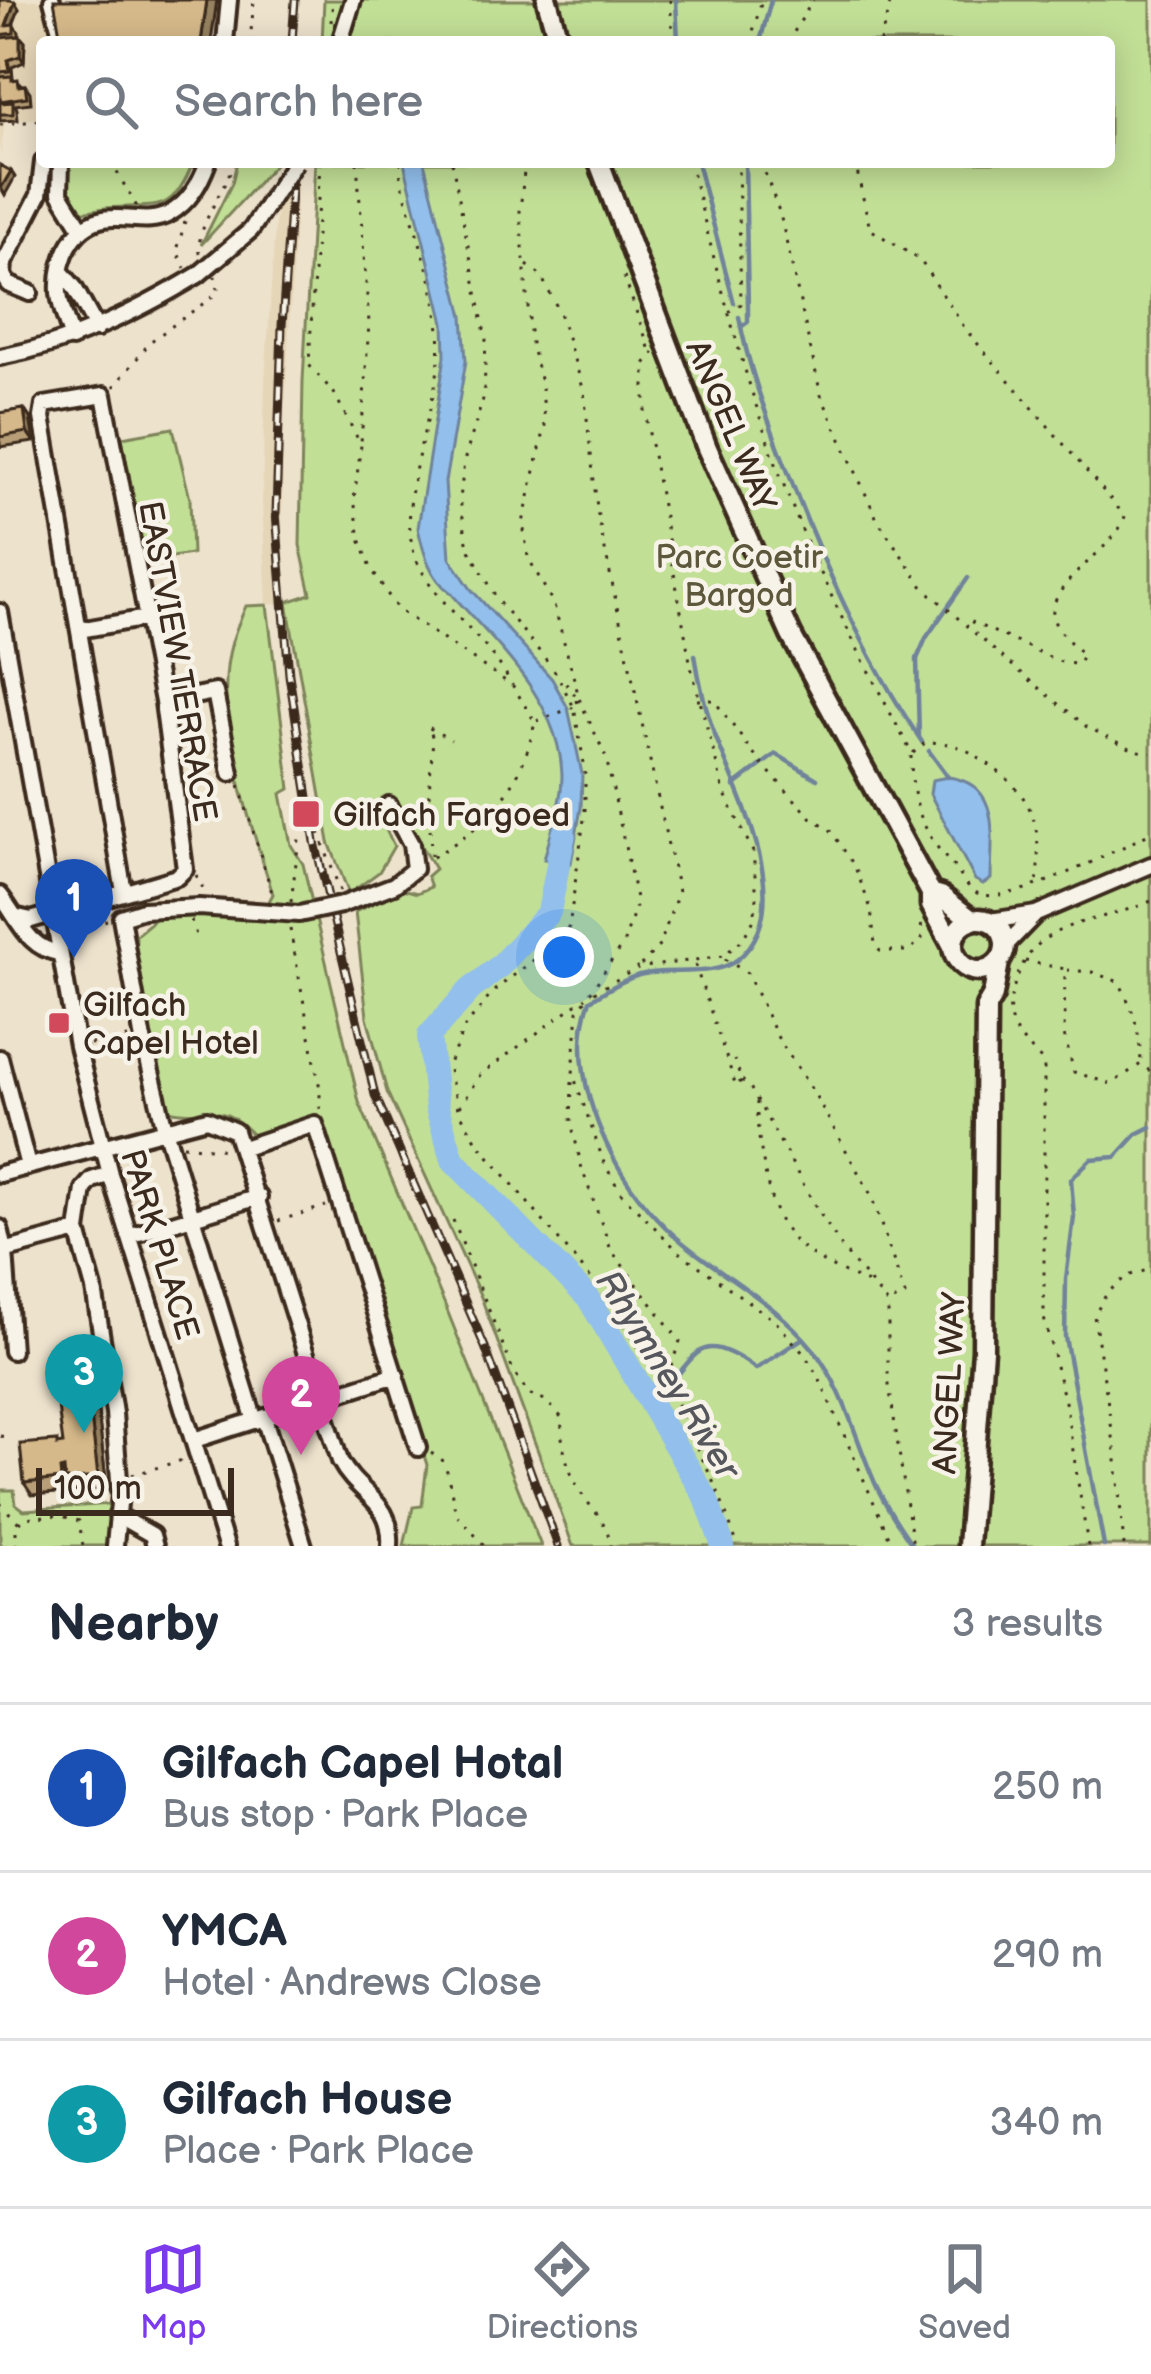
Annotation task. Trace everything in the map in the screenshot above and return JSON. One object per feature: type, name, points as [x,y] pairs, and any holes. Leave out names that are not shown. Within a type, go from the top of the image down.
[{"type":"main road","points":[[547,0],[557,36]]},
{"type":"main road","name":"ANGEL WAY","points":[[600,168],[667,347],[791,634],[931,893],[931,905],[952,946]]},
{"type":"main road","name":"ANGEL WAY","points":[[931,893],[981,921]]},
{"type":"main road","points":[[981,921],[1001,931],[1002,954],[987,970],[972,970],[958,962],[952,946],[958,930],[981,921]]},
{"type":"main road","name":"ANGEL WAY","points":[[986,1007],[1002,954]]},
{"type":"main road","name":"ANGEL WAY","points":[[968,1546],[983,1350],[986,1007],[972,970]]},
{"type":"street","points":[[52,0],[61,36]]},
{"type":"street","points":[[226,36],[229,0]]},
{"type":"street","points":[[336,36],[353,0]]},
{"type":"street","points":[[30,292],[8,284],[4,263],[39,195],[43,168]]},
{"type":"street","points":[[61,168],[60,193],[82,229]]},
{"type":"street","points":[[72,339],[59,292],[64,254],[82,229],[113,218],[145,227],[184,202],[206,168]]},
{"type":"street","points":[[0,357],[97,329],[192,272],[251,230],[292,168]]},
{"type":"street","points":[[63,274],[97,329]]},
{"type":"street","name":"EASTVIEW TERRACE","points":[[18,917],[31,920],[177,877],[185,866],[163,702],[104,395],[44,405],[42,417],[79,630]]},
{"type":"street","name":"PARK PLACE","points":[[0,612],[77,1046],[110,1174],[226,1546]]},
{"type":"street","points":[[124,892],[79,630],[147,618]]},
{"type":"street","points":[[163,702],[215,692],[231,773]]},
{"type":"street","points":[[304,1546],[167,1136],[142,1035],[121,916],[166,907],[218,906],[294,914],[343,905],[394,885],[414,869],[411,844],[389,805]]},
{"type":"street","points":[[981,921],[1036,914],[1151,865]]},
{"type":"street","points":[[0,895],[31,943],[59,953]]},
{"type":"street","points":[[1002,954],[1036,914]]},
{"type":"street","points":[[0,1058],[5,1094],[28,1166]]},
{"type":"street","points":[[0,1174],[103,1145],[167,1136],[207,1119],[235,1131],[346,1472],[383,1508],[391,1524],[390,1546]]},
{"type":"street","points":[[244,1150],[316,1124],[418,1448]]},
{"type":"street","points":[[110,1174],[92,1180],[84,1189],[78,1231],[94,1289],[114,1413],[119,1480],[116,1546]]},
{"type":"street","points":[[129,1236],[259,1197]]},
{"type":"street","points":[[0,1228],[8,1348]]},
{"type":"street","points":[[3,1251],[78,1231]]},
{"type":"street","points":[[196,1447],[260,1419],[396,1375]]},
{"type":"street","points":[[117,1515],[152,1535],[155,1546]]},
{"type":"path","points":[[251,36],[254,0]]},
{"type":"path","points":[[333,0],[335,36]]},
{"type":"path","points":[[670,0],[673,36]]},
{"type":"path","points":[[752,36],[762,0]]},
{"type":"path","points":[[792,36],[813,0]]},
{"type":"path","points":[[882,36],[891,0]]},
{"type":"path","points":[[0,125],[36,121]]},
{"type":"path","points":[[114,168],[145,227]]},
{"type":"path","points":[[320,168],[309,365],[334,393],[361,445]]},
{"type":"path","points":[[357,168],[369,323],[354,499],[360,539],[371,568],[398,609],[513,686]]},
{"type":"path","points":[[400,168],[435,308],[440,358],[415,476],[411,536],[416,560],[434,587],[498,657],[535,722],[530,747],[508,796],[455,844],[414,869]]},
{"type":"path","points":[[453,168],[487,339],[484,396],[464,461],[460,500],[468,547],[499,602],[580,701]]},
{"type":"path","points":[[524,168],[520,211],[531,343],[542,387],[545,427],[523,523],[527,557],[554,605],[580,701],[606,757],[637,903],[624,942],[578,1011],[572,1121],[582,1169],[611,1250],[680,1340],[664,1384]]},
{"type":"path","points":[[691,168],[727,314],[782,482],[855,646],[911,754],[916,812],[939,853],[975,892],[988,896],[1036,886],[1151,833]]},
{"type":"path","points":[[727,314],[741,304],[739,168]]},
{"type":"path","points":[[763,168],[780,214],[821,395],[877,519],[923,587],[963,618],[994,651],[1087,727],[1134,750],[1151,753]]},
{"type":"path","points":[[856,168],[870,229],[920,260],[965,330],[1125,516],[1115,538],[1059,591],[1052,610],[1057,626],[1083,655],[1079,664],[1063,663],[963,618]]},
{"type":"path","points":[[184,202],[189,212],[177,251],[192,272]]},
{"type":"path","points":[[458,1109],[480,1075],[589,994],[638,968],[660,945],[678,892],[598,517],[584,391],[558,308],[541,276],[525,264]]},
{"type":"path","points":[[638,968],[695,965],[720,957],[742,940],[754,920],[757,899],[752,852],[724,792],[699,699],[642,388],[645,364],[654,352],[667,347]]},
{"type":"path","points":[[554,670],[571,707],[585,769],[569,927],[495,990],[464,1028],[448,1066],[458,1109],[478,1143],[599,1288],[670,1393],[718,1492],[737,1546]]},
{"type":"path","points":[[699,699],[714,700],[758,760],[812,818],[830,829],[855,866],[871,909],[874,944],[880,951],[908,951],[922,940],[920,919],[929,916]]},
{"type":"path","points":[[535,722],[580,701]]},
{"type":"path","points":[[431,858],[433,738],[428,727],[451,740]]},
{"type":"path","points":[[911,754],[926,742],[960,743],[1016,784],[1034,817],[1040,850],[1036,886]]},
{"type":"path","points":[[231,773],[237,778],[272,894]]},
{"type":"path","points":[[319,832],[343,905]]},
{"type":"path","points":[[298,839],[294,914],[320,1106]]},
{"type":"path","points":[[197,877],[218,906]]},
{"type":"path","points":[[958,890],[961,878]]},
{"type":"path","points":[[1088,1546],[1066,1406],[1044,1318],[1044,1063],[1011,1028],[1008,1010],[1024,961],[1037,943],[1055,931],[1151,901]]},
{"type":"path","points":[[56,934],[121,916]]},
{"type":"path","points":[[720,957],[747,973],[779,1040],[871,1195],[905,1294],[888,1304]]},
{"type":"path","points":[[1024,961],[1092,972],[1119,982],[1136,1019],[1141,1064],[1151,1072]]},
{"type":"path","points":[[695,965],[733,1082],[736,1086],[742,1080]]},
{"type":"path","points":[[1065,969],[1064,1035],[1074,1072],[1111,1084],[1141,1064]]},
{"type":"path","points":[[77,1046],[142,1035]]},
{"type":"path","points":[[734,1060],[818,1209],[888,1304],[888,1378],[913,1546]]},
{"type":"path","points":[[573,1073],[604,1163],[638,1214],[678,1251],[776,1322],[802,1351],[819,1378],[893,1546]]},
{"type":"path","points":[[757,1101],[767,1188],[780,1226],[820,1261],[872,1285]]},
{"type":"path","points":[[167,1136],[244,1150]]},
{"type":"path","points":[[282,1220],[339,1202]]},
{"type":"path","points":[[453,1220],[512,1368],[528,1394],[545,1400],[563,1419],[560,1430],[576,1486],[592,1503],[611,1546]]},
{"type":"path","points":[[1124,1546],[1094,1316],[1107,1293],[1127,1276],[1151,1269]]},
{"type":"path","points":[[119,1480],[196,1447]]},
{"type":"path","points":[[418,1448],[446,1462],[456,1514],[485,1546]]},
{"type":"path","points":[[0,1503],[20,1523]]},
{"type":"path","points":[[16,1546],[24,1518],[58,1515],[80,1522],[83,1546]]},
{"type":"shaded area","points":[[0,0],[62,0],[67,36],[36,36],[36,118],[5,121],[0,155]]},
{"type":"shaded area","points":[[279,168],[298,168],[283,444],[287,602],[267,605],[262,503]]},
{"type":"green space","name":"Parc Coetir Bargod","points":[[324,0],[1151,0],[1151,1546],[573,1546],[481,1297],[387,1092],[367,1017],[355,912],[403,889],[417,893],[431,887],[427,876],[435,869],[390,796],[374,806],[394,846],[379,872],[349,894],[329,842],[287,602],[311,594],[300,545],[315,168],[1115,168],[1115,36],[322,36]]},
{"type":"green space","points":[[68,168],[190,168],[177,193],[149,206],[77,211],[67,192]]},
{"type":"green space","points":[[236,168],[272,168],[201,245]]},
{"type":"green space","points":[[173,428],[190,499],[192,554],[144,561],[122,437]]},
{"type":"green space","points":[[267,605],[290,789],[281,794],[291,845],[303,864],[359,1102],[541,1546],[404,1546],[413,1507],[422,1506],[427,1465],[320,1122],[313,1117],[256,1139],[224,1114],[169,1110],[155,1070],[140,1001],[136,935],[160,915],[197,912],[260,918],[273,894],[236,769],[226,702],[227,671],[238,624],[246,606]]},
{"type":"green space","points":[[0,1490],[14,1490],[16,1504],[24,1510],[111,1504],[112,1546],[0,1546]]},
{"type":"water","points":[[405,168],[426,168],[463,316],[466,361],[445,482],[450,558],[471,589],[552,679],[568,708],[582,774],[571,863],[544,859],[562,775],[550,722],[522,675],[437,579],[420,537],[445,356],[444,323]]},
{"type":"water","points":[[948,777],[966,782],[986,801],[992,830],[991,879],[983,884],[975,880],[930,794],[932,780]]},
{"type":"building","points":[[0,0],[15,2],[6,26],[14,25],[14,33],[0,35]]},
{"type":"building","points":[[54,0],[207,0],[202,36],[60,34]]},
{"type":"building","points":[[20,36],[20,56],[8,60],[10,71],[0,72],[0,38]]},
{"type":"building","points":[[12,76],[19,86],[25,85],[27,97],[0,101],[0,77]]},
{"type":"building","points":[[13,102],[13,114],[0,114],[0,103]]},
{"type":"building","points":[[0,165],[11,171],[1,188],[0,188]]},
{"type":"building","points":[[24,409],[27,432],[0,437],[0,413]]},
{"type":"building","points":[[77,1360],[79,1374],[86,1374],[98,1477],[65,1480],[64,1469],[61,1479],[24,1483],[20,1444],[63,1444],[54,1376],[58,1376],[57,1362]]},
{"type":"waterway","points":[[676,0],[678,36]]},
{"type":"waterway","points":[[762,36],[771,0]]},
{"type":"waterway","points":[[699,168],[734,303]]},
{"type":"waterway","points":[[741,327],[748,322],[745,168]]},
{"type":"waterway","points":[[739,317],[764,406],[812,533],[862,640],[922,742]]},
{"type":"waterway","points":[[919,737],[917,659],[968,578]]},
{"type":"waterway","points":[[695,655],[712,727],[757,845],[764,908],[756,936],[728,965],[639,975],[590,1000],[582,1037],[587,1088],[606,1144],[657,1219],[771,1308],[824,1364],[879,1491],[913,1546]]},
{"type":"waterway","points":[[929,751],[948,777]]},
{"type":"waterway","points":[[734,786],[776,754],[817,779]]},
{"type":"waterway","name":"Rhymney River","points":[[564,834],[549,912],[429,1036],[437,1108],[453,1160],[589,1299],[706,1498],[723,1546]]},
{"type":"waterway","points":[[1104,1546],[1065,1337],[1074,1217],[1071,1179],[1091,1159],[1116,1157],[1137,1134],[1151,1127]]},
{"type":"waterway","points":[[649,1401],[705,1349],[734,1355],[756,1369],[803,1338]]},
{"type":"railway","points":[[292,36],[295,0]]},
{"type":"railway","points":[[293,168],[276,513],[289,675],[315,842],[375,1095],[485,1347],[558,1546]]},
{"type":"place","name":"Gilfach Fargoed","points":[[306,814]]},
{"type":"place","name":"Gilfach Capel Hotal","points":[[74,958]]},
{"type":"place","name":"Gilfach Capel Hotel","points":[[59,1023]]},
{"type":"place","name":"Gilfach House","points":[[84,1433]]},
{"type":"place","name":"YMCA","points":[[301,1455]]}]
